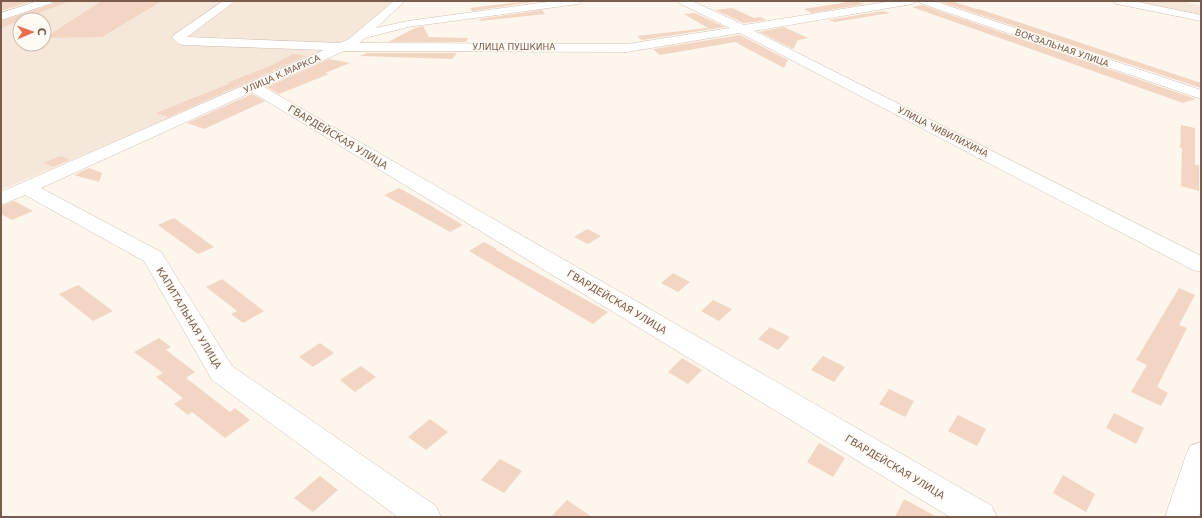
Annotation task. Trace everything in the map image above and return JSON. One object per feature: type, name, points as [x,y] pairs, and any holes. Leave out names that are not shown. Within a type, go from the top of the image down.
[{"type":"street","points":[[1,17],[48,1]]},
{"type":"street","name":"УЛИЦА ПУШКИНА","points":[[230,1],[178,38],[183,41],[343,47],[627,48],[912,1]]},
{"type":"street","points":[[360,35],[400,1]]},
{"type":"street","name":"УЛИЦА К.МАРКСА","points":[[1,199],[343,47],[353,42],[360,35],[408,24],[578,1]]},
{"type":"street","name":"УЛИЦА ЧИВИЛИХИНА","points":[[683,1],[742,29],[1201,265]]},
{"type":"street","name":"ВОКЗАЛЬНАЯ УЛИЦА","points":[[924,1],[1201,95]]},
{"type":"street","points":[[1117,1],[1201,18]]},
{"type":"street","name":"ГВАРДЕЙСКАЯ УЛИЦА","points":[[254,86],[980,517]]},
{"type":"street","name":"КАПИТАЛЬНАЯ УЛИЦА","points":[[26,188],[153,257],[222,373],[424,517]]},
{"type":"street","points":[[1182,517],[1201,455]]},
{"type":"shaded area","points":[[55,1],[393,1],[346,42],[1,190],[1,19],[12,15],[12,52],[52,52],[52,12],[22,12]]},
{"type":"shaded area","points":[[1128,1],[1182,1],[1201,6],[1201,15]]},
{"type":"building","points":[[1,1],[33,1],[1,11]]},
{"type":"building","points":[[54,1],[67,2],[42,12],[28,12],[52,4]]},
{"type":"building","points":[[102,1],[162,1],[102,37],[52,38],[52,33]]},
{"type":"building","points":[[530,1],[533,2],[472,11],[470,8]]},
{"type":"building","points":[[854,1],[865,4],[812,13],[804,9]]},
{"type":"building","points":[[951,1],[1201,83],[1201,88],[941,2]]},
{"type":"building","points":[[922,5],[1196,99],[1183,103],[912,7]]},
{"type":"building","points":[[732,8],[754,18],[760,17],[767,20],[744,23],[715,10]]},
{"type":"building","points":[[542,10],[545,14],[481,21],[479,19]]},
{"type":"building","points":[[883,11],[890,13],[835,22],[828,20]]},
{"type":"building","points":[[695,13],[725,27],[642,40],[637,36],[708,28],[684,14]]},
{"type":"building","points":[[12,17],[12,24],[1,28],[1,21]]},
{"type":"building","points":[[423,26],[429,37],[468,38],[466,42],[388,42],[415,28]]},
{"type":"building","points":[[784,27],[808,38],[798,40],[793,49],[759,32]]},
{"type":"building","points":[[740,35],[788,60],[784,68],[735,42],[660,55],[653,49]]},
{"type":"building","points":[[367,53],[457,53],[452,59],[360,56]]},
{"type":"building","points":[[293,54],[306,56],[168,117],[156,113],[231,83],[227,83],[270,66]]},
{"type":"building","points":[[329,59],[350,63],[325,73],[329,74],[279,94],[267,87]]},
{"type":"building","points":[[252,94],[265,101],[204,129],[187,123]]},
{"type":"building","points":[[1181,125],[1195,128],[1195,165],[1199,165],[1199,191],[1181,186]]},
{"type":"building","points":[[61,156],[70,160],[53,167],[43,163]]},
{"type":"building","points":[[89,168],[102,173],[99,182],[74,175]]},
{"type":"building","points":[[399,188],[463,225],[450,232],[384,195]]},
{"type":"building","points":[[14,201],[33,211],[12,220],[1,214],[1,206]]},
{"type":"building","points":[[174,218],[214,247],[198,254],[158,225]]},
{"type":"building","points":[[587,229],[601,236],[588,244],[574,237]]},
{"type":"building","points":[[484,242],[608,312],[593,324],[469,251]]},
{"type":"building","points":[[673,273],[690,282],[678,292],[661,283]]},
{"type":"building","points":[[222,279],[264,311],[243,323],[231,314],[237,311],[206,287]]},
{"type":"building","points":[[78,285],[113,311],[93,321],[59,294]]},
{"type":"building","points":[[1179,288],[1195,295],[1179,325],[1187,328],[1157,387],[1168,393],[1161,406],[1131,392],[1147,365],[1136,360]]},
{"type":"building","points":[[713,300],[732,309],[719,321],[701,311]]},
{"type":"building","points":[[770,327],[790,337],[778,350],[758,339]]},
{"type":"building","points":[[159,338],[171,347],[166,350],[195,372],[186,378],[230,412],[235,408],[250,420],[225,438],[192,412],[188,415],[174,404],[183,398],[156,377],[163,373],[134,352]]},
{"type":"building","points":[[320,343],[334,353],[313,367],[299,357]]},
{"type":"building","points":[[823,356],[845,367],[834,382],[811,370]]},
{"type":"building","points":[[682,358],[702,370],[688,384],[668,372]]},
{"type":"building","points":[[361,366],[376,377],[355,392],[340,380]]},
{"type":"building","points":[[889,389],[914,401],[905,417],[879,404]]},
{"type":"building","points":[[1114,413],[1144,428],[1136,444],[1106,428]]},
{"type":"building","points":[[958,415],[986,429],[977,446],[948,431]]},
{"type":"building","points":[[430,419],[448,432],[426,450],[408,437]]},
{"type":"building","points":[[819,443],[845,458],[833,477],[807,462]]},
{"type":"building","points":[[500,459],[522,471],[504,493],[481,480]]},
{"type":"building","points":[[1063,475],[1095,494],[1086,512],[1053,493]]},
{"type":"building","points":[[320,476],[338,490],[313,512],[294,498]]},
{"type":"building","points":[[904,499],[937,517],[895,517]]},
{"type":"building","points":[[567,500],[592,517],[551,517]]}]
